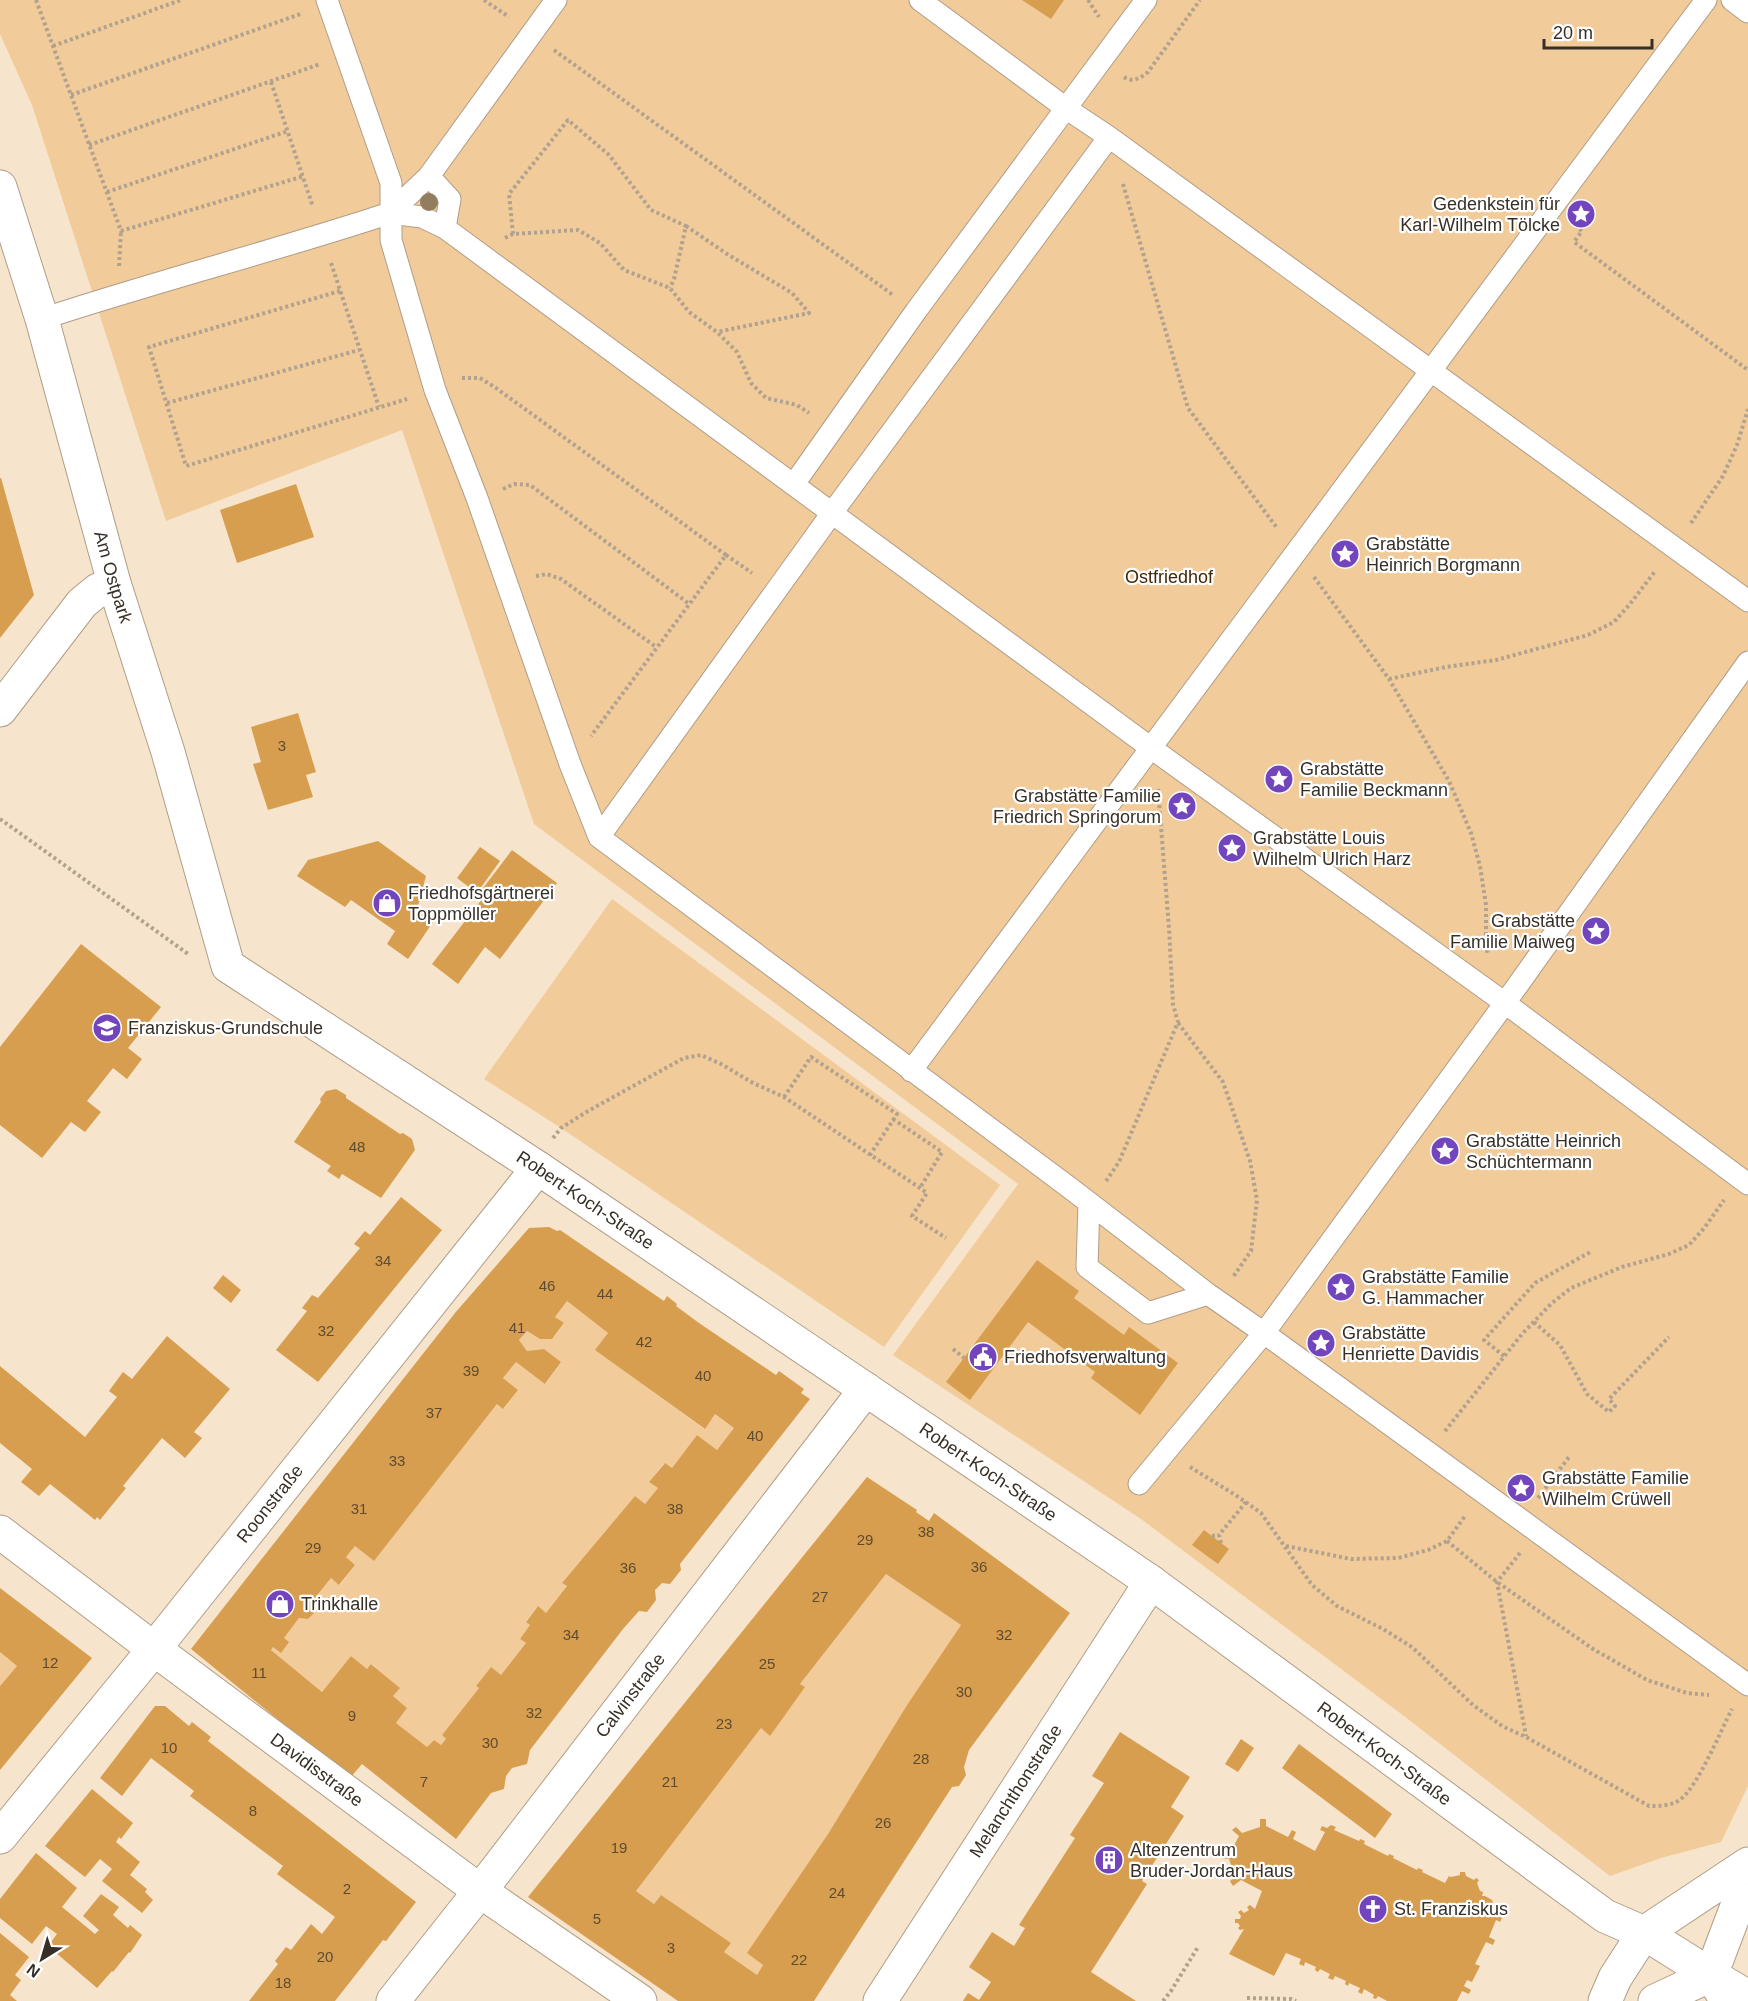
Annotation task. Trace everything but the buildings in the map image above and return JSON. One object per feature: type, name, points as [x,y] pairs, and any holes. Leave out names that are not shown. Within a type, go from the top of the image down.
[{"type":"street","name":"Am Ostpark","points":[[3,204],[42,319],[114,583],[168,752],[228,966]]},
{"type":"street","points":[[0,710],[82,603],[98,590],[114,583]]},
{"type":"street","name":"Robert-Koch-Straße","points":[[228,966],[538,1168],[1151,1582],[1605,1916],[1644,1933],[1719,1988],[1748,1997]]},
{"type":"street","name":"Roonstraße","points":[[0,1837],[154,1649],[538,1168]]},
{"type":"street","name":"Calvinstraße","points":[[393,2001],[480,1892],[866,1389]]},
{"type":"street","name":"Davidisstraße","points":[[0,1532],[480,1892],[640,2001]]},
{"type":"street","name":"Melanchthonstraße","points":[[880,2001],[1151,1582]]},
{"type":"street","points":[[1605,2001],[1615,1978],[1644,1933],[1748,1864]]},
{"type":"street","points":[[1655,2001],[1719,1988],[1748,1877]]},
{"type":"lane","points":[[42,319],[96,301],[322,236],[390,213],[429,176],[556,0]]},
{"type":"lane","points":[[920,0],[1067,109],[1109,137],[1748,601]]},
{"type":"lane","points":[[794,484],[916,311],[1146,0]]},
{"type":"lane","points":[[911,1071],[1706,0]]},
{"type":"lane","points":[[1732,0],[1748,12]]},
{"type":"lane","points":[[328,2],[391,183],[391,240],[435,390],[477,498],[570,764],[599,837],[1208,1294],[1748,1685]]},
{"type":"lane","points":[[599,837],[832,513],[1109,137]]},
{"type":"lane","points":[[429,176],[450,199],[445,228]]},
{"type":"lane","points":[[390,213],[422,217],[445,228],[1151,748],[1505,1003],[1743,1181]]},
{"type":"lane","points":[[1139,1484],[1264,1333],[1505,1003],[1748,662]]},
{"type":"lane","points":[[1089,1203],[1087,1267],[1149,1313],[1208,1294]]},
{"type":"path","points":[[36,0],[121,231],[304,176]]},
{"type":"path","points":[[53,46],[181,0]]},
{"type":"path","points":[[484,0],[916,311]]},
{"type":"path","points":[[1101,61],[1129,80],[1138,79],[1148,72],[1200,0]]},
{"type":"path","points":[[71,95],[328,2]]},
{"type":"path","points":[[89,145],[347,55]]},
{"type":"path","points":[[271,82],[379,407]]},
{"type":"path","points":[[513,234],[509,194],[568,120],[609,155],[651,210],[686,226],[792,293],[809,313],[717,332]]},
{"type":"path","points":[[107,192],[288,131]]},
{"type":"path","points":[[1109,137],[1188,408],[1389,679],[1449,781],[1471,833],[1480,866],[1486,905],[1486,947],[1505,1003]]},
{"type":"path","points":[[1552,209],[1582,231],[1574,242],[1748,370]]},
{"type":"path","points":[[670,288],[686,226]]},
{"type":"path","points":[[475,251],[513,234],[578,230],[600,243],[624,270],[670,288],[689,312],[717,332],[737,352],[751,383],[766,398],[797,405],[831,430]]},
{"type":"path","points":[[340,291],[149,347],[186,466],[435,390],[464,377],[480,378],[726,555],[570,764]]},
{"type":"path","points":[[168,404],[359,350]]},
{"type":"path","points":[[1389,679],[1446,667],[1496,660],[1588,635],[1614,622],[1675,546],[1723,476],[1737,445],[1748,409]]},
{"type":"path","points":[[477,498],[514,484],[530,485],[688,603]]},
{"type":"path","points":[[508,587],[547,574],[561,579],[656,647]]},
{"type":"path","points":[[1151,748],[1158,777],[1173,1004],[1178,1022],[1223,1082],[1250,1161],[1257,1200],[1251,1251],[1229,1284]]},
{"type":"path","points":[[0,819],[191,956]]},
{"type":"path","points":[[1089,1203],[1119,1162],[1178,1022]]},
{"type":"path","points":[[561,1128],[684,1058],[701,1055],[784,1097],[927,1193],[912,1216],[946,1238]]},
{"type":"path","points":[[784,1097],[811,1057],[897,1114],[870,1155]]},
{"type":"path","points":[[893,1119],[942,1152],[920,1188]]},
{"type":"path","points":[[1428,1453],[1504,1356],[1552,1303],[1571,1288],[1622,1267],[1669,1254],[1689,1245],[1743,1181]]},
{"type":"path","points":[[1504,1356],[1484,1340],[1535,1283],[1592,1251]]},
{"type":"path","points":[[1534,1322],[1560,1345],[1587,1394],[1609,1412],[1615,1406],[1609,1399],[1669,1336]]},
{"type":"path","points":[[953,1349],[964,1358]]},
{"type":"path","points":[[1166,1450],[1261,1513],[1312,1585],[1338,1606],[1412,1647],[1473,1705],[1502,1726],[1526,1737],[1649,1806],[1666,1805],[1680,1799],[1695,1782],[1733,1707]]},
{"type":"path","points":[[1521,1520],[1569,1457]]},
{"type":"path","points":[[1286,1546],[1351,1559],[1398,1558],[1428,1550],[1447,1541],[1483,1492]]},
{"type":"path","points":[[1212,1536],[1219,1535],[1246,1502]]},
{"type":"path","points":[[1219,1535],[1221,1543]]},
{"type":"path","points":[[1447,1541],[1497,1582],[1593,1649],[1647,1680],[1687,1693],[1710,1695]]},
{"type":"path","points":[[1497,1582],[1526,1737]]},
{"type":"path","points":[[1163,2001],[1172,1991],[1198,1947]]},
{"type":"path","points":[[1247,1998],[1296,2001]]},
{"type":"green space","name":"Ostfriedhof","points":[[0,0],[1748,0],[1748,1786],[1721,1842],[1661,1858],[1610,1876],[1404,1716],[1141,1519],[893,1355],[1018,1184],[534,824],[402,430],[166,521],[32,105],[0,34]]},
{"type":"green space","points":[[612,899],[1000,1185],[884,1347],[561,1128],[484,1079]]},
{"type":"green space","points":[[567,1301],[608,1333],[596,1350],[704,1429],[715,1414],[734,1428],[717,1450],[697,1435],[672,1468],[664,1463],[649,1482],[658,1488],[645,1504],[635,1496],[562,1583],[567,1586],[546,1613],[537,1607],[526,1621],[530,1625],[520,1639],[526,1643],[501,1675],[490,1668],[476,1686],[479,1688],[442,1735],[446,1739],[441,1745],[434,1740],[427,1747],[396,1723],[407,1708],[393,1696],[400,1688],[372,1664],[367,1669],[351,1656],[322,1692],[271,1650],[273,1647],[281,1652],[284,1638],[299,1618],[308,1619],[314,1613],[314,1607],[310,1604],[331,1578],[340,1585],[355,1565],[346,1557],[355,1546],[374,1561],[497,1404],[504,1409],[518,1390],[503,1378],[516,1362],[546,1384],[561,1362],[544,1349],[527,1351],[519,1340],[527,1331],[540,1339],[552,1339],[564,1324],[555,1317]]},
{"type":"green space","points":[[886,1574],[961,1625],[907,1705],[828,1834],[748,1953],[763,1965],[757,1975],[724,1952],[730,1943],[661,1895],[654,1904],[636,1891],[761,1728],[770,1735],[804,1687],[800,1684]]},
{"type":"green space","points":[[0,1652],[17,1666],[0,1686]]},
{"type":"place","name":"Gedenkstein für Karl-Wilhelm Tölcke","points":[[1581,214]]},
{"type":"place","name":"Grabstätte Heinrich Borgmann","points":[[1345,554]]},
{"type":"place","name":"Grabstätte Familie Beckmann","points":[[1279,779]]},
{"type":"place","name":"Grabstätte Familie Friedrich Springorum","points":[[1182,806]]},
{"type":"place","name":"Grabstätte Louis Wilhelm Ulrich Harz","points":[[1232,848]]},
{"type":"place","name":"Friedhofsgärtnerei Toppmöller","points":[[387,903]]},
{"type":"place","name":"Grabstätte Familie Maiweg","points":[[1596,931]]},
{"type":"place","name":"Franziskus-Grundschule","points":[[107,1028]]},
{"type":"place","name":"Grabstätte Heinrich Schüchtermann","points":[[1445,1151]]},
{"type":"place","name":"Grabstätte Familie G. Hammacher","points":[[1341,1287]]},
{"type":"place","name":"Grabstätte Henriette Davidis","points":[[1321,1343]]},
{"type":"place","name":"Friedhofsverwaltung","points":[[983,1357]]},
{"type":"place","name":"Grabstätte Familie Wilhelm Crüwell","points":[[1521,1488]]},
{"type":"place","name":"Trinkhalle","points":[[280,1604]]},
{"type":"place","name":"Altenzentrum Bruder-Jordan-Haus","points":[[1109,1860]]},
{"type":"place","name":"St. Franziskus","points":[[1373,1909]]}]
